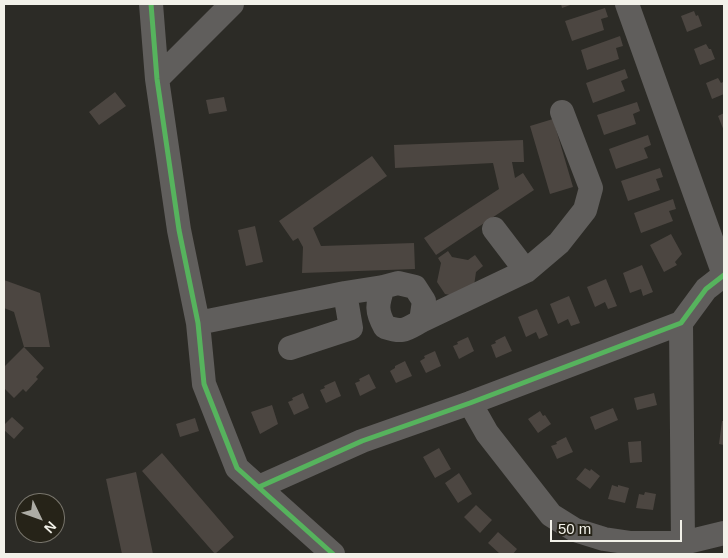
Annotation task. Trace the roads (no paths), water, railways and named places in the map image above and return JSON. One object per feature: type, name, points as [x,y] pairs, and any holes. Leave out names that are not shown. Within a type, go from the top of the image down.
[{"type":"street","points":[[151,4],[157,79],[179,230],[198,323],[204,384],[237,468],[333,554]]},
{"type":"street","points":[[157,79],[232,4]]},
{"type":"street","points":[[259,487],[362,441],[681,323],[706,289],[724,275],[627,4]]},
{"type":"street","points":[[383,287],[378,301],[378,314],[385,327],[398,332],[408,329],[526,270],[559,243],[585,210],[591,188],[562,112]]},
{"type":"street","points":[[494,229],[526,270]]},
{"type":"street","points":[[198,323],[398,283],[415,287],[424,301],[421,321]]},
{"type":"street","points":[[290,348],[351,328],[345,293]]},
{"type":"street","points":[[681,323],[683,542]]},
{"type":"street","points":[[470,402],[487,433],[551,515],[575,530],[604,539],[631,543],[683,542],[724,533]]}]
